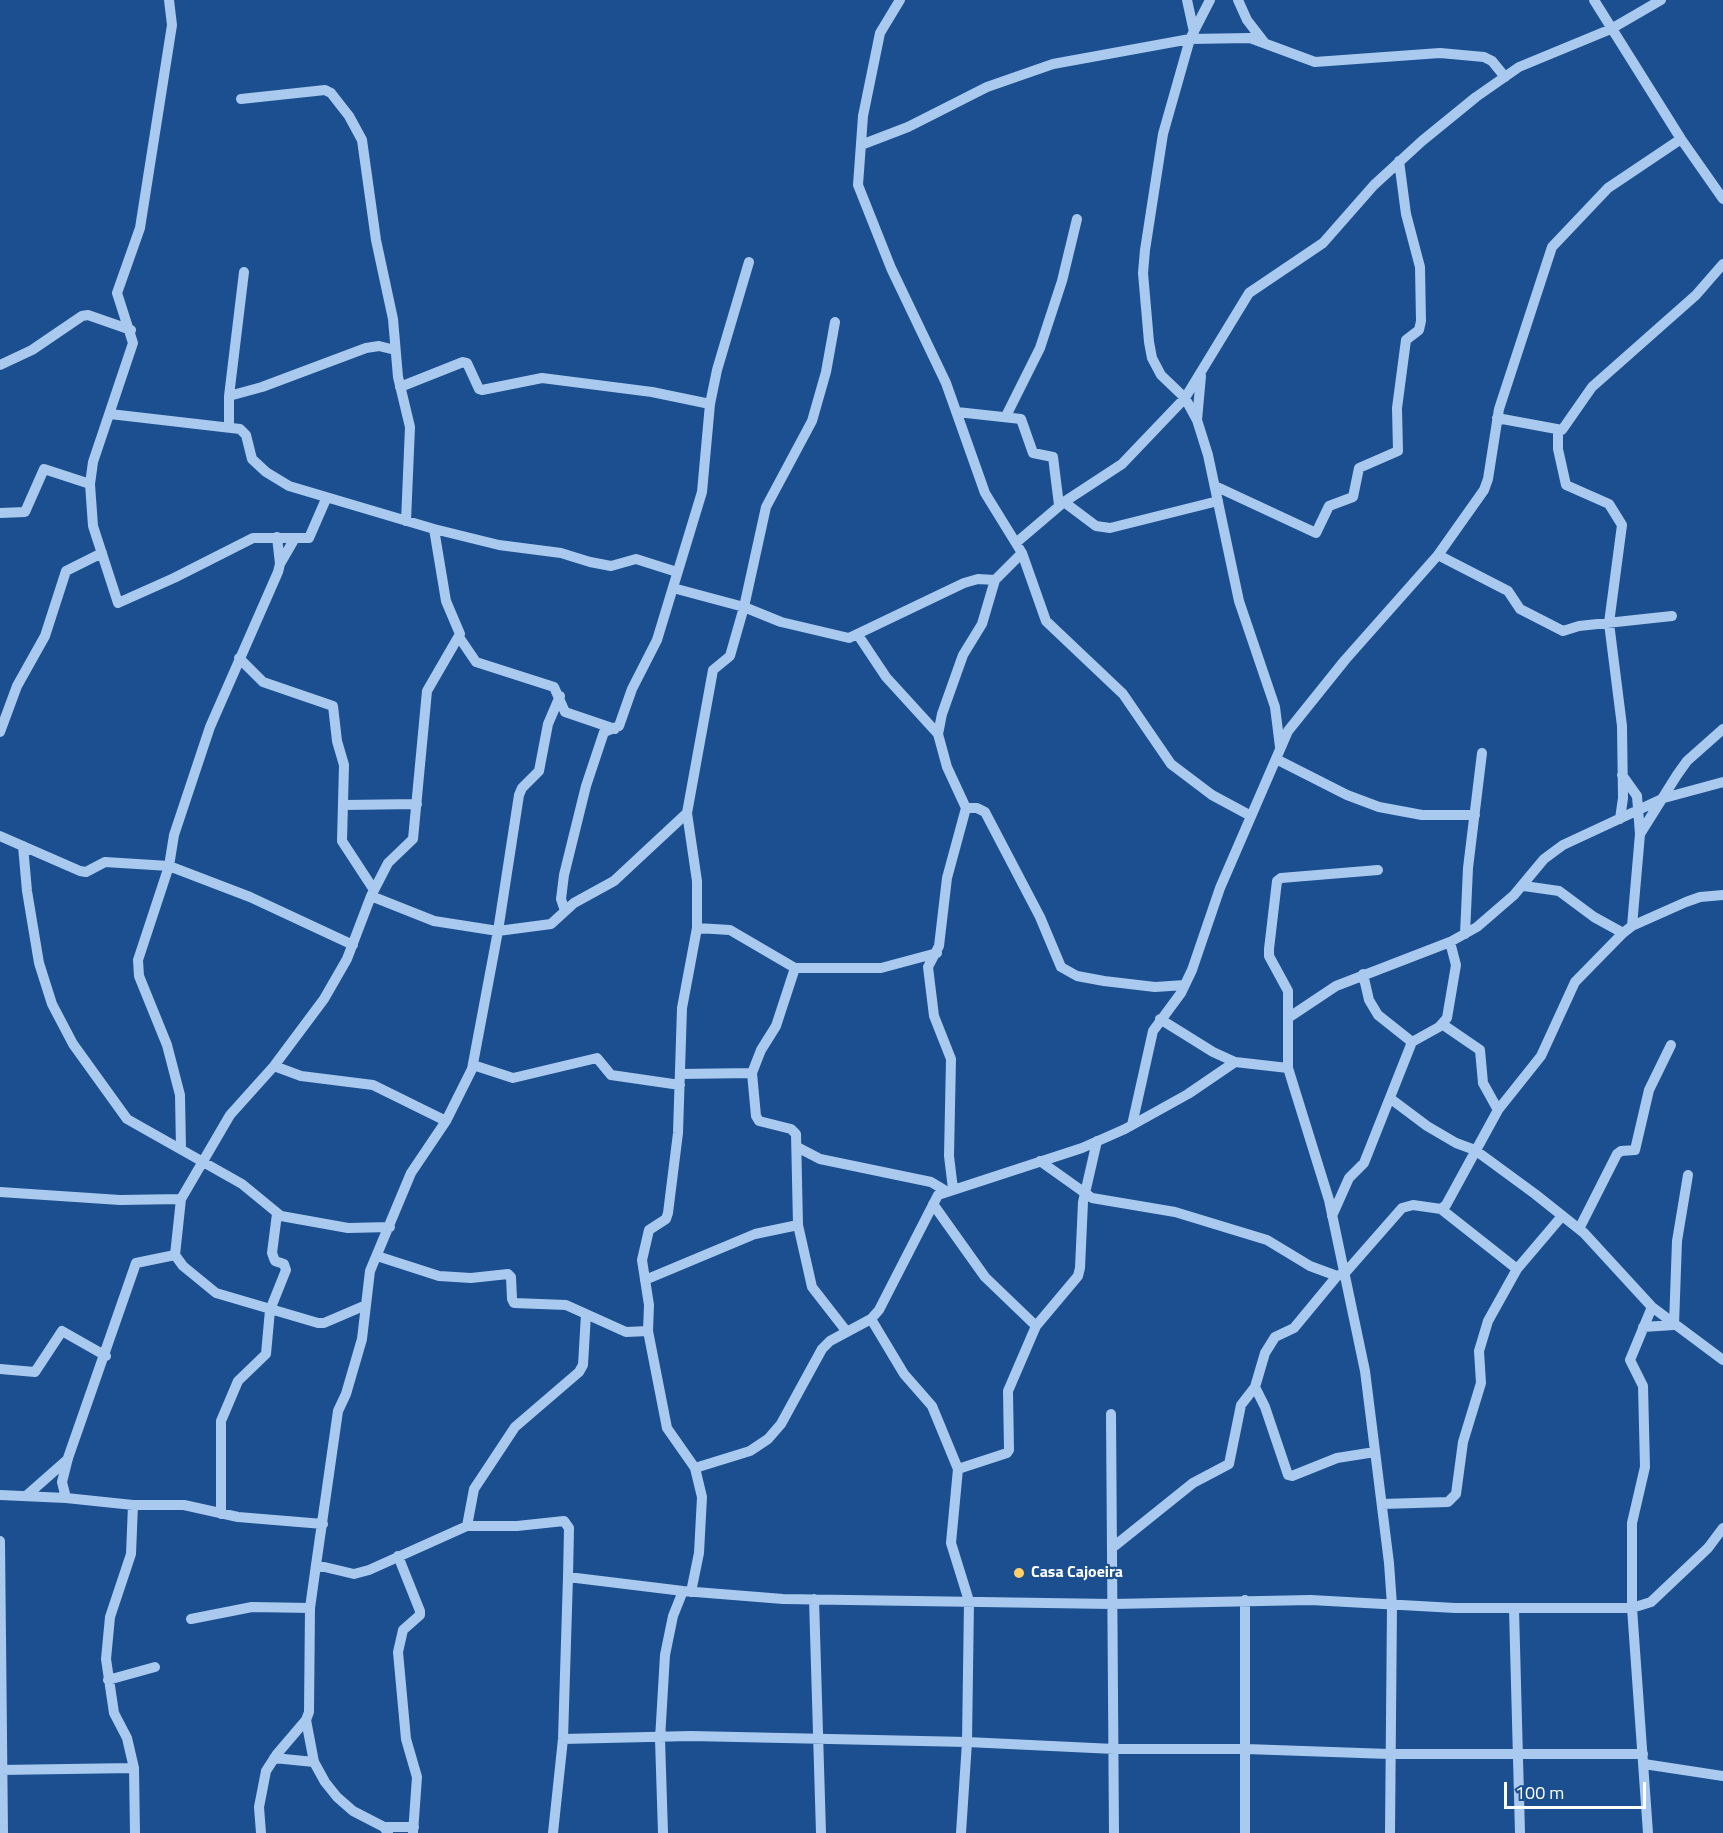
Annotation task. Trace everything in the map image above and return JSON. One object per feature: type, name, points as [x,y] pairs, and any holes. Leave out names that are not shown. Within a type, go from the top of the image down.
[{"type":"street","points":[[169,0],[172,25],[140,228],[117,293],[118,302],[131,330],[133,343],[93,462],[90,484],[93,526],[120,604],[253,538],[309,538],[312,536],[326,499]]},
{"type":"street","points":[[900,0],[880,33],[868,84],[857,178],[861,196],[891,268],[932,350],[957,412],[985,493],[1017,542],[1046,621],[1124,694],[1171,764],[1212,795],[1251,816]]},
{"type":"street","points":[[1186,0],[1192,35]]},
{"type":"street","points":[[1210,0],[1192,35],[1164,134],[1143,273],[1152,358],[1161,375],[1185,398],[1197,420],[1215,486],[1247,631],[1275,707],[1280,748]]},
{"type":"street","points":[[1238,0],[1247,20],[1264,42]]},
{"type":"street","points":[[1594,0],[1681,139],[1723,198]]},
{"type":"street","points":[[1017,542],[1061,504],[1122,464],[1185,398],[1249,293],[1258,285],[1311,254],[1374,184],[1399,161],[1476,97],[1504,77],[1527,63],[1611,29],[1661,0]]},
{"type":"street","points":[[861,145],[908,127],[987,87],[1053,64],[1192,35],[1250,38],[1305,61],[1315,62],[1440,53],[1484,57],[1492,61],[1504,77]]},
{"type":"street","points":[[241,99],[325,90],[331,93],[349,116],[364,148],[375,230],[393,319],[400,387],[410,428],[406,521]]},
{"type":"street","points":[[1132,1125],[1149,1045],[1160,1019],[1185,985],[1220,888],[1288,731],[1345,660],[1438,555],[1484,490],[1488,479],[1497,418],[1518,344],[1552,247],[1608,188],[1681,139]]},
{"type":"street","points":[[1215,486],[1316,533],[1329,506],[1353,497],[1359,468],[1398,451],[1397,408],[1406,340],[1419,330],[1422,321],[1419,258],[1406,214],[1399,161]]},
{"type":"street","points":[[1006,416],[1040,348],[1062,281],[1077,219]]},
{"type":"street","points":[[565,911],[561,899],[564,875],[580,803],[604,732],[615,729],[657,640],[702,492],[711,404],[722,347],[749,262]]},
{"type":"street","points":[[1497,418],[1562,430],[1592,387],[1696,296],[1723,264]]},
{"type":"street","points":[[229,427],[230,396],[242,307],[244,272]]},
{"type":"street","points":[[0,365],[32,350],[82,316],[88,315],[131,330]]},
{"type":"street","points":[[663,1833],[660,1739],[665,1655],[674,1616],[687,1591],[702,1530],[702,1497],[694,1468],[667,1428],[648,1331],[649,1305],[642,1260],[649,1230],[666,1219],[668,1213],[678,1133],[682,1008],[697,928],[697,881],[687,813],[713,670],[730,656],[744,607],[766,507],[812,422],[826,372],[835,322]]},
{"type":"street","points":[[230,396],[262,387],[366,348],[379,346],[395,350]]},
{"type":"street","points":[[400,387],[463,362],[467,363],[479,389],[482,390],[542,378],[652,392],[711,404]]},
{"type":"street","points":[[1197,420],[1201,373]]},
{"type":"street","points":[[957,412],[1021,419],[1024,422],[1033,453],[1053,457],[1061,504],[1096,526],[1110,528],[1218,501]]},
{"type":"street","points":[[110,414],[229,427],[245,431],[249,455],[266,472],[295,489],[326,499],[500,545],[561,553],[611,566],[636,559],[677,572]]},
{"type":"street","points":[[1558,431],[1557,449],[1566,485],[1609,504],[1620,520],[1609,623],[1621,712],[1623,803],[1620,819]]},
{"type":"street","points":[[0,513],[25,512],[44,469],[90,484]]},
{"type":"street","points":[[366,1305],[324,1323],[270,1310],[216,1293],[183,1266],[175,1255],[181,1199],[230,1115],[274,1066],[324,999],[353,945],[372,893],[388,863],[413,839],[427,691],[459,637],[460,631],[446,601],[434,529]]},
{"type":"street","points":[[277,537],[280,564]]},
{"type":"street","points":[[181,1149],[180,1095],[167,1045],[137,968],[138,960],[169,866],[177,826],[210,727],[280,564],[288,555],[296,538]]},
{"type":"street","points":[[0,732],[17,686],[45,636],[66,571],[102,553]]},
{"type":"street","points":[[949,1190],[951,1059],[934,1016],[928,967],[937,953],[946,885],[966,808],[941,751],[938,734],[942,714],[963,655],[982,624],[995,580],[1022,553]]},
{"type":"street","points":[[1438,555],[1508,591],[1520,609],[1563,631],[1579,626],[1672,616]]},
{"type":"street","points":[[672,588],[744,607],[781,622],[843,637],[858,635],[964,583],[978,579],[995,580]]},
{"type":"street","points":[[858,635],[886,677],[938,734]]},
{"type":"street","points":[[459,637],[476,662],[554,687],[560,696],[565,712],[615,729]]},
{"type":"street","points":[[239,658],[263,682],[333,706],[337,741],[344,765],[342,841],[372,893],[434,921],[498,931],[551,924],[574,903],[614,881],[675,827],[687,813]]},
{"type":"street","points":[[398,1556],[420,1611],[420,1615],[403,1630],[398,1652],[405,1739],[417,1778],[413,1830],[386,1830],[353,1811],[337,1797],[314,1762],[306,1720],[311,1693],[310,1608],[315,1565],[323,1524],[338,1411],[346,1394],[362,1339],[368,1279],[411,1173],[447,1121],[473,1065],[498,931],[519,795],[522,788],[539,771],[548,724],[560,696]]},
{"type":"street","points":[[1640,834],[1687,761],[1723,729]]},
{"type":"street","points":[[1465,934],[1467,868],[1482,753]]},
{"type":"street","points":[[1276,759],[1373,806],[1422,814],[1475,815]]},
{"type":"street","points":[[1622,774],[1637,796],[1640,810],[1640,834],[1627,929]]},
{"type":"street","points":[[1288,1018],[1336,986],[1450,942],[1487,921],[1524,886],[1553,851],[1664,798],[1723,782]]},
{"type":"street","points":[[344,805],[417,804]]},
{"type":"street","points":[[966,808],[977,808],[985,812],[1040,917],[1062,967],[1077,976],[1104,981],[1155,987],[1185,985]]},
{"type":"street","points":[[675,827],[690,828]]},
{"type":"street","points":[[0,836],[81,872],[87,872],[105,862],[169,866],[250,897],[353,945]]},
{"type":"street","points":[[23,846],[27,891],[39,963],[52,1004],[67,1034],[127,1119],[253,1191],[277,1214],[341,1228],[390,1227]]},
{"type":"street","points":[[1377,870],[1287,875],[1277,881],[1269,956],[1287,987],[1287,1068],[1332,1216],[1341,1274],[1365,1371],[1392,1605],[1390,1833]]},
{"type":"street","points":[[1524,886],[1559,891],[1594,917],[1627,929]]},
{"type":"street","points":[[1441,1209],[1446,1205],[1498,1110],[1541,1056],[1575,982],[1627,929],[1700,897],[1723,895]]},
{"type":"street","points":[[697,928],[730,930],[795,968],[881,968],[937,953]]},
{"type":"street","points":[[1332,1216],[1349,1178],[1364,1163],[1412,1042],[1442,1024],[1449,1012],[1456,964],[1450,942]]},
{"type":"street","points":[[795,968],[776,1026],[761,1050],[752,1073],[757,1119],[795,1131],[798,1226],[812,1287],[848,1332]]},
{"type":"street","points":[[1363,974],[1369,1000],[1378,1015],[1412,1042]]},
{"type":"street","points":[[1160,1019],[1235,1062],[1287,1068]]},
{"type":"street","points":[[1442,1024],[1480,1050],[1483,1083],[1498,1110]]},
{"type":"street","points":[[1579,1229],[1617,1154],[1621,1151],[1635,1150],[1649,1090],[1671,1045]]},
{"type":"street","points":[[473,1065],[513,1078],[597,1058],[611,1075],[680,1079],[752,1073]]},
{"type":"street","points":[[694,1468],[750,1450],[768,1439],[781,1424],[822,1349],[871,1319],[885,1300],[933,1204],[949,1190],[1097,1141],[1132,1125],[1188,1094],[1235,1062]]},
{"type":"street","points":[[274,1066],[302,1076],[373,1085],[447,1121]]},
{"type":"street","points":[[1391,1099],[1426,1126],[1456,1143],[1475,1150],[1579,1229],[1652,1307],[1723,1360]]},
{"type":"street","points":[[958,1469],[1007,1453],[1009,1450],[1008,1391],[1036,1326],[1078,1276],[1085,1194],[1097,1141]]},
{"type":"street","points":[[797,1147],[820,1159],[931,1182],[949,1190]]},
{"type":"street","points":[[1040,1161],[1085,1194],[1099,1200],[1175,1212],[1277,1245],[1330,1276],[1341,1274]]},
{"type":"street","points":[[1674,1325],[1677,1241],[1688,1175]]},
{"type":"street","points":[[0,1192],[120,1200],[181,1199]]},
{"type":"street","points":[[933,1204],[985,1277],[1036,1326]]},
{"type":"street","points":[[1112,1548],[1193,1483],[1229,1464],[1241,1405],[1255,1387],[1265,1353],[1275,1337],[1294,1328],[1402,1208],[1413,1205],[1441,1209],[1517,1269]]},
{"type":"street","points":[[221,1514],[221,1421],[238,1381],[266,1354],[270,1310],[286,1270],[284,1264],[275,1261],[272,1253],[277,1214]]},
{"type":"street","points":[[1382,1504],[1448,1502],[1456,1494],[1463,1442],[1481,1383],[1481,1340],[1488,1321],[1517,1269],[1562,1216]]},
{"type":"street","points":[[645,1280],[755,1234],[798,1226]]},
{"type":"street","points":[[66,1498],[62,1482],[68,1458],[106,1356],[136,1263],[175,1255]]},
{"type":"street","points":[[377,1256],[439,1276],[471,1278],[508,1274],[511,1277],[514,1303],[566,1305],[626,1332],[648,1331]]},
{"type":"street","points":[[1648,1833],[1632,1608],[1632,1523],[1645,1467],[1642,1381],[1630,1359],[1652,1307]]},
{"type":"street","points":[[467,1526],[474,1489],[515,1427],[579,1372],[583,1365],[586,1314]]},
{"type":"street","points":[[871,1319],[904,1374],[932,1406],[958,1469],[951,1543],[969,1601],[967,1742],[961,1833]]},
{"type":"street","points":[[1643,1327],[1674,1325]]},
{"type":"street","points":[[0,1369],[37,1371],[62,1331],[106,1356]]},
{"type":"street","points":[[1255,1387],[1268,1413],[1288,1475],[1292,1476],[1337,1458],[1375,1452]]},
{"type":"street","points":[[1111,1414],[1113,1833]]},
{"type":"street","points":[[26,1496],[68,1458]]},
{"type":"street","points":[[0,1495],[66,1498],[133,1505],[199,1507],[221,1514],[323,1524]]},
{"type":"street","points":[[133,1505],[131,1554],[107,1632],[108,1680],[114,1713],[127,1738],[134,1768],[135,1833]]},
{"type":"street","points":[[315,1565],[354,1574],[369,1570],[467,1526],[517,1526],[564,1521],[569,1528],[563,1739],[553,1833]]},
{"type":"street","points":[[568,1577],[687,1591],[814,1599],[1112,1604],[1311,1600],[1514,1609],[1632,1608],[1651,1602],[1708,1548],[1723,1528]]},
{"type":"street","points":[[0,1541],[3,1833]]},
{"type":"street","points":[[814,1599],[821,1833]]},
{"type":"street","points":[[1245,1600],[1245,1833]]},
{"type":"street","points":[[191,1619],[252,1607],[310,1608]]},
{"type":"street","points":[[1514,1609],[1520,1833]]},
{"type":"street","points":[[108,1680],[155,1667]]},
{"type":"street","points":[[261,1833],[261,1788],[266,1771],[306,1720]]},
{"type":"street","points":[[563,1739],[660,1739],[691,1736],[967,1742],[1114,1749],[1518,1754],[1644,1759],[1723,1776]]},
{"type":"street","points":[[274,1758],[314,1762]]},
{"type":"street","points":[[2,1770],[134,1768]]},
{"type":"place","name":"Casa Cajoeira","points":[[1019,1573]]}]
